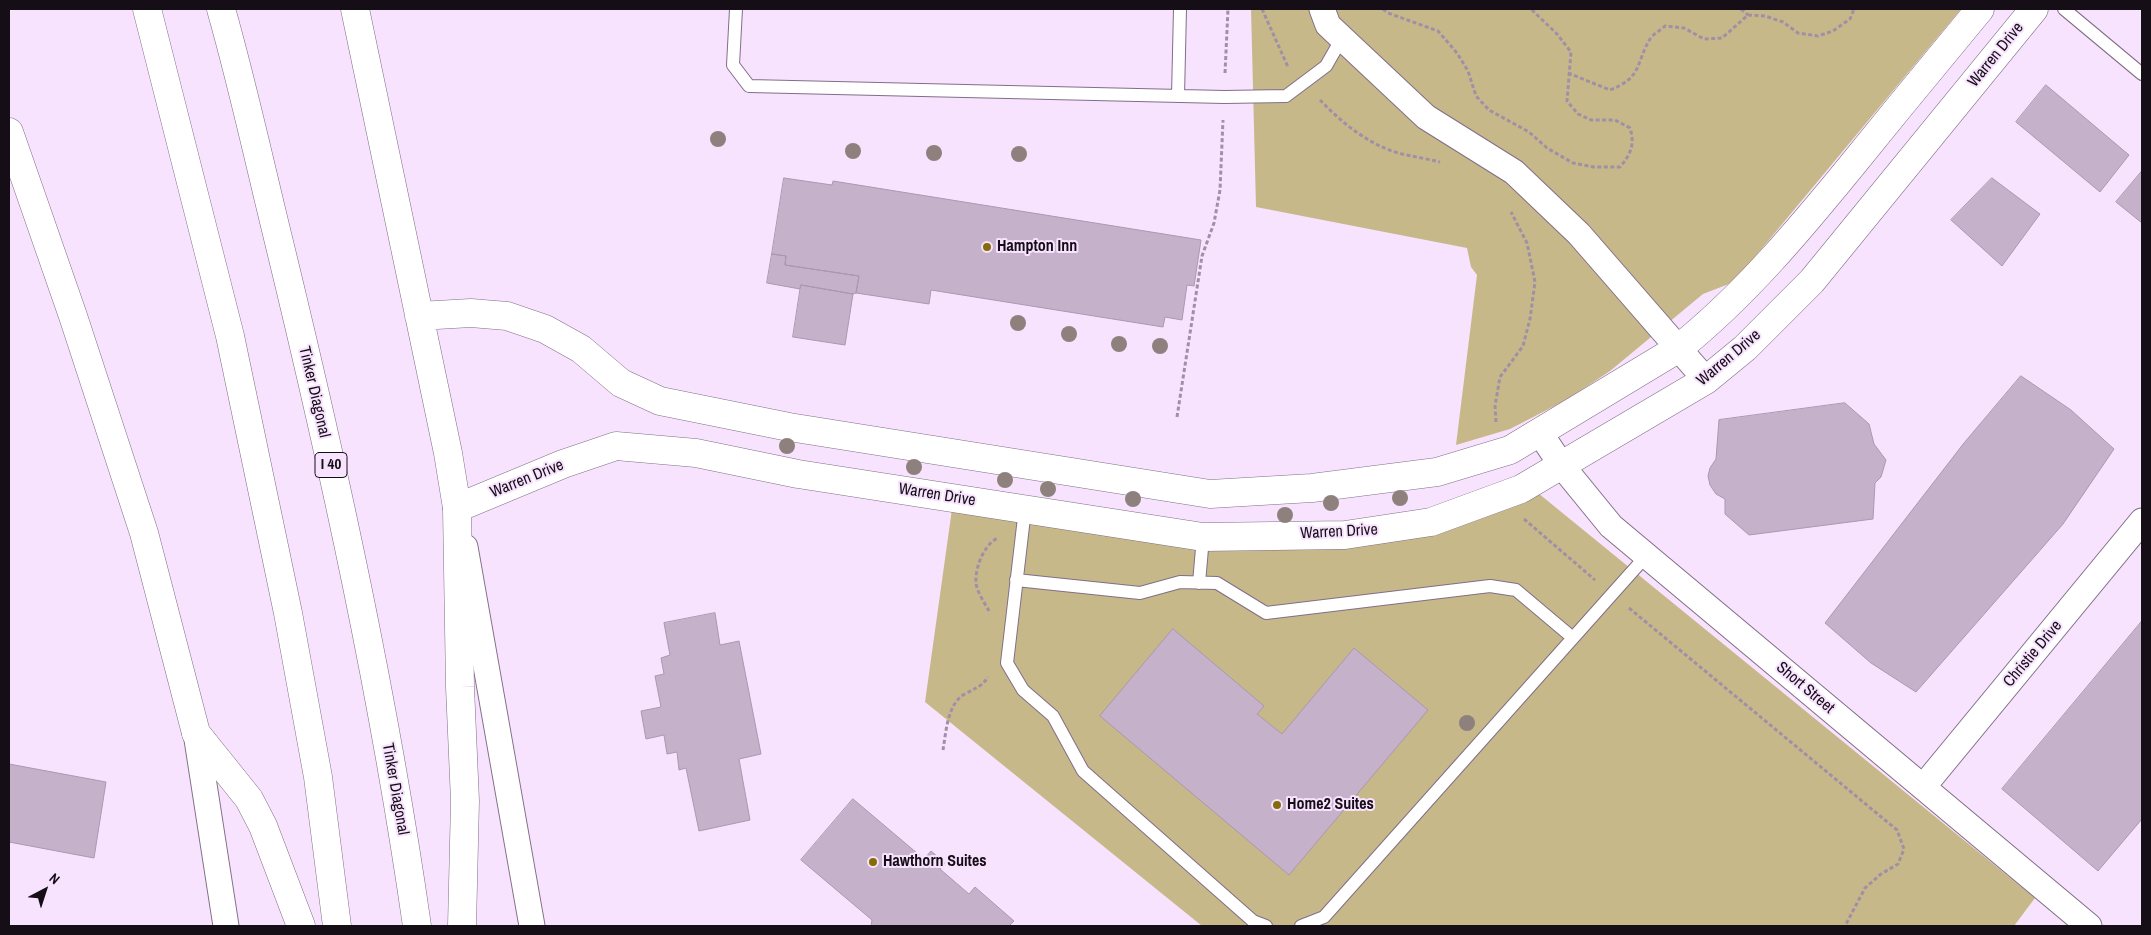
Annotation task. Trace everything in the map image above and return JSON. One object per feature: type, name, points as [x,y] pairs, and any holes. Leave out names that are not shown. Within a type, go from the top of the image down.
[{"type":"main road","points":[[146,9],[230,336],[288,613],[318,777],[337,926]]},
{"type":"main road","name":"Tinker Diagonal","points":[[221,9],[299,325],[355,573],[404,837],[417,926]]},
{"type":"main road","points":[[355,9],[457,508],[460,687],[465,801],[462,926]]},
{"type":"main road","points":[[419,316],[471,313],[507,316],[545,329],[581,349],[621,383],[660,401],[789,427],[1210,494],[1312,488],[1437,472],[1502,452],[1540,433],[1679,348],[1702,330],[1761,272],[1823,201],[1980,9]]},
{"type":"main road","name":"Warren Drive","points":[[457,508],[563,464],[616,446],[696,453],[798,474],[1203,537],[1346,535],[1431,522],[1521,488],[1562,466],[1706,380],[1745,348],[1812,281],[2034,9]]},
{"type":"main road","points":[[9,132],[73,316],[144,533],[196,733],[249,799],[262,826],[302,926]]},
{"type":"street","points":[[1322,9],[1328,25],[1426,116],[1514,172],[1579,234],[1706,380]]},
{"type":"street","name":"Short Street","points":[[1540,433],[1562,466],[1611,526],[2089,926]]},
{"type":"street","points":[[457,508],[474,590],[532,926]]},
{"type":"street","name":"Christie Drive","points":[[1923,787],[2142,521]]},
{"type":"street","points":[[196,733],[226,926]]},
{"type":"lane","points":[[736,9],[733,65],[749,86],[1224,97],[1286,96],[1326,66],[1342,38]]},
{"type":"lane","points":[[1178,96],[1180,9]]},
{"type":"lane","points":[[2064,9],[2142,74]]},
{"type":"lane","points":[[1025,509],[1006,664],[1023,690],[1053,716],[1083,771],[1253,921],[1266,926]]},
{"type":"lane","points":[[1199,582],[1203,537]]},
{"type":"lane","points":[[1302,926],[1324,917],[1647,555]]},
{"type":"lane","points":[[1016,580],[1140,593],[1180,582],[1217,583],[1266,613],[1490,586],[1516,590],[1573,638]]},
{"type":"path","points":[[1177,417],[1202,256],[1214,223],[1220,190],[1228,9]]},
{"type":"path","points":[[1262,9],[1287,66],[1343,124],[1400,153],[1444,163]]},
{"type":"path","points":[[1383,9],[1388,13],[1438,31],[1457,53],[1468,71],[1476,96],[1489,110],[1529,132],[1547,148],[1573,163],[1594,167],[1620,167],[1628,157],[1634,140],[1630,128],[1615,120],[1591,120],[1578,114],[1567,101],[1571,52],[1557,34],[1531,9]]},
{"type":"path","points":[[1741,9],[1748,15],[1765,16],[1783,22],[1798,33],[1818,36],[1833,31],[1850,19],[1854,9]]},
{"type":"path","points":[[1568,73],[1610,90],[1623,85],[1640,67],[1651,38],[1665,26],[1684,28],[1704,39],[1722,38],[1748,15]]},
{"type":"path","points":[[1502,452],[1495,406],[1500,377],[1523,346],[1530,319],[1535,282],[1527,243],[1506,206]]},
{"type":"path","points":[[1521,488],[1520,514],[1526,523],[1898,830],[1904,849],[1898,864],[1881,874],[1866,888],[1845,926]]},
{"type":"shaded area","points":[[1251,9],[1961,9],[1734,282],[1703,294],[1610,371],[1568,399],[1510,429],[1456,445],[1477,275],[1471,267],[1467,248],[1256,207]]},
{"type":"shaded area","points":[[1538,493],[2035,898],[2014,926],[1202,926],[925,702],[952,509],[1240,547]]},
{"type":"building","points":[[2046,85],[2129,155],[2100,192],[2016,122]]},
{"type":"building","points":[[2142,171],[2142,223],[2116,202]]},
{"type":"building","name":"Hampton Inn","points":[[784,178],[832,185],[833,181],[1201,240],[1194,286],[1187,285],[1182,320],[1165,317],[1163,327],[931,290],[929,304],[856,293],[859,276],[785,265],[786,256],[772,254]]},
{"type":"building","points":[[1992,178],[2040,214],[2002,266],[1951,220]]},
{"type":"building","points":[[772,254],[786,256],[785,265],[859,276],[856,293],[801,285],[800,289],[767,283]]},
{"type":"building","points":[[801,285],[853,294],[845,345],[793,337]]},
{"type":"building","points":[[2021,376],[2071,410],[2114,449],[2063,524],[1916,692],[1871,663],[1825,623],[1964,443]]},
{"type":"building","points":[[1845,403],[1869,424],[1874,444],[1886,460],[1881,477],[1875,483],[1873,519],[1749,535],[1725,514],[1725,499],[1716,494],[1710,485],[1708,476],[1710,468],[1716,459],[1719,420]]},
{"type":"building","points":[[715,613],[720,645],[739,641],[761,754],[739,759],[750,820],[699,831],[686,768],[679,770],[677,752],[667,754],[664,735],[646,739],[641,711],[661,707],[655,676],[664,674],[661,658],[670,655],[664,623]]},
{"type":"building","points":[[2142,621],[2142,819],[2098,871],[2002,789]]},
{"type":"building","name":"Home2 Suites","points":[[1173,629],[1264,706],[1257,714],[1282,734],[1354,648],[1428,710],[1289,875],[1100,716]]},
{"type":"building","points":[[9,764],[106,782],[94,858],[9,842]]},
{"type":"building","name":"Hawthorn Suites","points":[[853,799],[924,859],[931,851],[945,863],[940,869],[969,894],[975,887],[1014,921],[1009,926],[871,926],[872,920],[801,860]]},
{"type":"place","name":"Hampton Inn","points":[[987,247]]},
{"type":"place","name":"Home2 Suites","points":[[1277,805]]},
{"type":"place","name":"Hawthorn Suites","points":[[873,862]]}]
